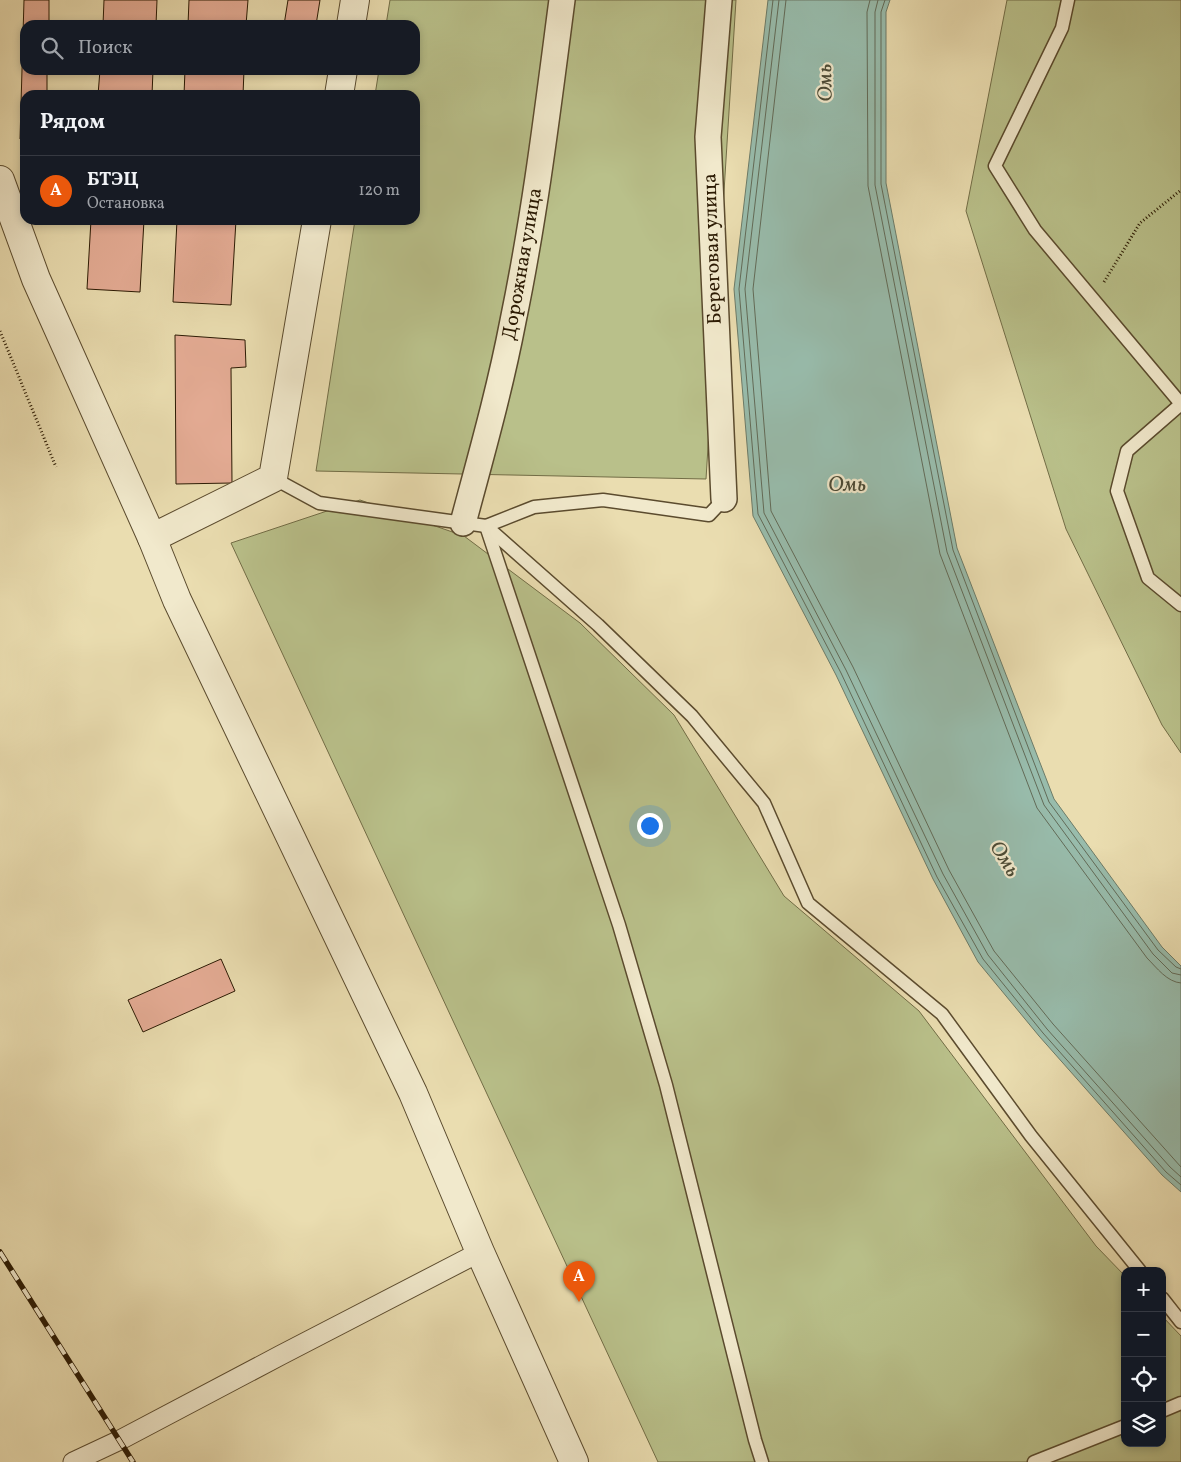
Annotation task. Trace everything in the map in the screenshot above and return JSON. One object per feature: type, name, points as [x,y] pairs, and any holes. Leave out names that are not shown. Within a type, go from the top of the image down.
[{"type":"street","points":[[352,20],[355,0]]},
{"type":"street","name":"Дорожная улица","points":[[474,525],[490,422],[513,321],[542,156],[562,0]]},
{"type":"street","name":"Береговая улица","points":[[719,0],[708,137],[724,499]]},
{"type":"street","points":[[340,90],[342,75]]},
{"type":"street","points":[[0,180],[36,279],[178,600],[413,1093],[480,1252],[574,1462]]},
{"type":"street","points":[[152,538],[273,478],[316,225]]},
{"type":"street","points":[[73,1462],[120,1440],[480,1252]]},
{"type":"lane","points":[[1068,0],[1062,28],[995,166],[1035,230],[1181,404],[1127,451],[1117,491],[1148,578],[1181,605]]},
{"type":"lane","points":[[273,478],[319,503],[474,525],[534,507],[603,500],[709,515],[724,499]]},
{"type":"lane","points":[[474,525],[598,625],[692,716],[764,803],[808,903],[942,1014],[1032,1136],[1137,1267]]},
{"type":"lane","points":[[474,525],[619,925],[666,1085],[762,1462]]},
{"type":"lane","points":[[1166,1303],[1181,1322]]},
{"type":"lane","points":[[1166,1409],[1181,1403]]},
{"type":"lane","points":[[1034,1462],[1121,1428]]},
{"type":"path","points":[[1094,300],[1140,223],[1181,190]]},
{"type":"path","points":[[0,331],[56,467]]},
{"type":"green space","points":[[390,0],[736,0],[706,479],[316,471],[354,225],[420,225],[420,90],[376,90],[378,75],[420,75],[420,20],[387,20]]},
{"type":"green space","points":[[1007,0],[1181,0],[1181,753],[1162,725],[1066,529],[966,211]]},
{"type":"green space","points":[[360,500],[464,536],[580,623],[674,715],[784,896],[919,1011],[1096,1246],[1121,1272],[1121,1447],[1166,1447],[1166,1320],[1181,1336],[1181,1462],[658,1462],[231,543]]},
{"type":"water","name":"Омь","points":[[768,0],[890,0],[886,12],[886,183],[957,548],[1054,799],[1162,947],[1181,966],[1181,1192],[1162,1175],[1039,1036],[978,962],[933,879],[836,675],[753,516],[734,289]]},
{"type":"building","points":[[24,0],[49,0],[49,20],[23,20]]},
{"type":"building","points":[[104,0],[157,0],[156,20],[103,20]]},
{"type":"building","points":[[189,0],[248,0],[246,20],[188,20]]},
{"type":"building","points":[[288,0],[320,0],[317,20],[285,20]]},
{"type":"building","points":[[22,75],[47,75],[47,90],[21,90]]},
{"type":"building","points":[[100,75],[153,75],[152,90],[98,90]]},
{"type":"building","points":[[185,75],[244,75],[243,90],[184,90]]},
{"type":"building","points":[[91,225],[144,225],[140,292],[87,289]]},
{"type":"building","points":[[177,225],[236,225],[231,305],[173,302]]},
{"type":"building","points":[[175,335],[245,340],[246,367],[231,368],[232,483],[176,484]]},
{"type":"building","points":[[221,959],[235,991],[143,1032],[128,1000]]},
{"type":"railway","points":[[0,1252],[133,1462]]},
{"type":"place","name":"БТЭЦ","points":[[579,1302]]}]
